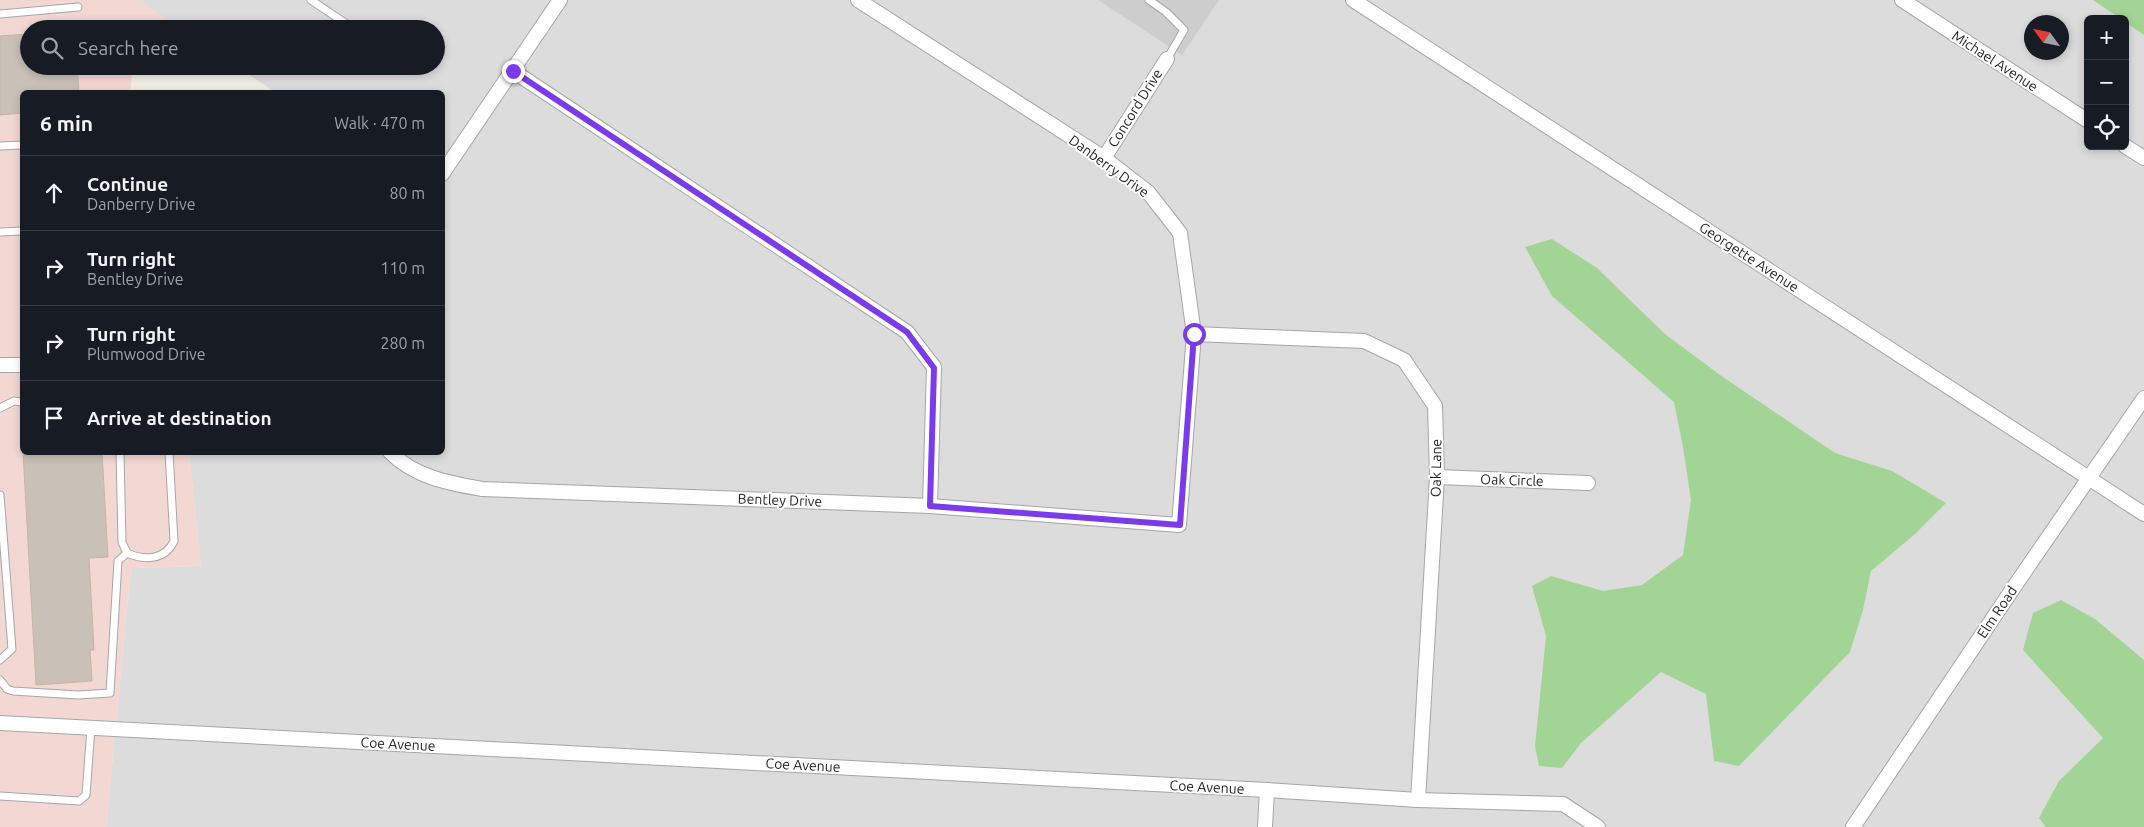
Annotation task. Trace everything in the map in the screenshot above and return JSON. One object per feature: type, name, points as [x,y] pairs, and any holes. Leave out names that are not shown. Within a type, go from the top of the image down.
[{"type":"street","points":[[445,170],[560,0]]},
{"type":"street","name":"Danberry Drive","points":[[858,0],[1104,158],[1148,192],[1180,233],[1194,334],[1180,525]]},
{"type":"street","name":"Georgette Avenue","points":[[1353,0],[2144,514]]},
{"type":"street","name":"Michael Avenue","points":[[1902,0],[2084,118]]},
{"type":"street","name":"Concord Drive","points":[[1104,158],[1167,58]]},
{"type":"street","points":[[513,71],[907,332],[934,368],[930,506]]},
{"type":"street","points":[[2129,149],[2144,158]]},
{"type":"street","name":"Oak Lane","points":[[1194,334],[1364,341],[1404,360],[1436,406],[1437,478],[1418,800]]},
{"type":"street","points":[[0,365],[20,365]]},
{"type":"street","name":"Elm Road","points":[[1853,827],[2144,398]]},
{"type":"street","name":"Bentley Drive","points":[[393,455],[400,463],[438,481],[482,489],[930,506],[1180,525]]},
{"type":"street","name":"Oak Circle","points":[[1437,478],[1588,483]]},
{"type":"street","name":"Coe Avenue","points":[[0,723],[1267,790],[1418,800],[1563,804],[1598,827]]},
{"type":"street","points":[[1265,827],[1267,790]]},
{"type":"lane","points":[[311,0],[341,20]]},
{"type":"lane","points":[[1149,0],[1166,12],[1184,30],[1167,58]]},
{"type":"lane","points":[[0,14],[78,6]]},
{"type":"lane","points":[[0,146],[20,145]]},
{"type":"lane","points":[[0,232],[20,230]]},
{"type":"lane","points":[[0,408],[14,401],[20,402]]},
{"type":"lane","points":[[120,455],[122,542],[127,553],[138,558],[160,556],[170,551],[174,541],[169,455]]},
{"type":"lane","points":[[0,495],[12,649],[0,660]]},
{"type":"lane","points":[[0,680],[7,689],[13,691],[78,695],[110,693],[118,561],[127,553]]},
{"type":"lane","points":[[0,796],[80,801],[86,795],[91,728]]},
{"type":"shaded area","points":[[0,0],[139,0],[168,20],[20,20],[20,75],[132,75],[130,90],[20,90],[20,455],[189,455],[201,566],[131,568],[106,827],[0,827]]},
{"type":"shaded area","points":[[139,0],[2144,0],[2144,827],[106,827],[131,568],[201,566],[189,455],[445,455],[445,90],[272,90],[250,75],[445,75],[445,20],[168,20]]},
{"type":"shaded area","points":[[1098,0],[1219,0],[1182,55]]},
{"type":"green space","points":[[2093,0],[2144,0],[2144,35],[2129,25],[2129,15],[2115,15]]},
{"type":"green space","points":[[1552,239],[1597,268],[1665,334],[1720,375],[1835,453],[1892,471],[1946,503],[1915,534],[1871,571],[1863,610],[1850,652],[1739,766],[1714,761],[1706,694],[1661,672],[1581,743],[1562,768],[1539,766],[1535,746],[1546,636],[1532,586],[1551,576],[1603,591],[1642,585],[1683,555],[1691,500],[1674,402],[1552,296],[1525,247]]},
{"type":"green space","points":[[2061,600],[2095,619],[2144,660],[2144,827],[2046,827],[2039,818],[2059,781],[2103,738],[2023,650],[2033,613]]},
{"type":"building","points":[[20,35],[20,75],[78,75],[79,90],[20,90],[20,113],[0,115],[0,36]]},
{"type":"building","points":[[23,455],[102,455],[108,557],[89,558],[94,650],[90,650],[92,681],[36,685]]},
{"type":"route","points":[[513,71],[907,332],[934,368],[930,506],[1180,525],[1194,334]]}]
